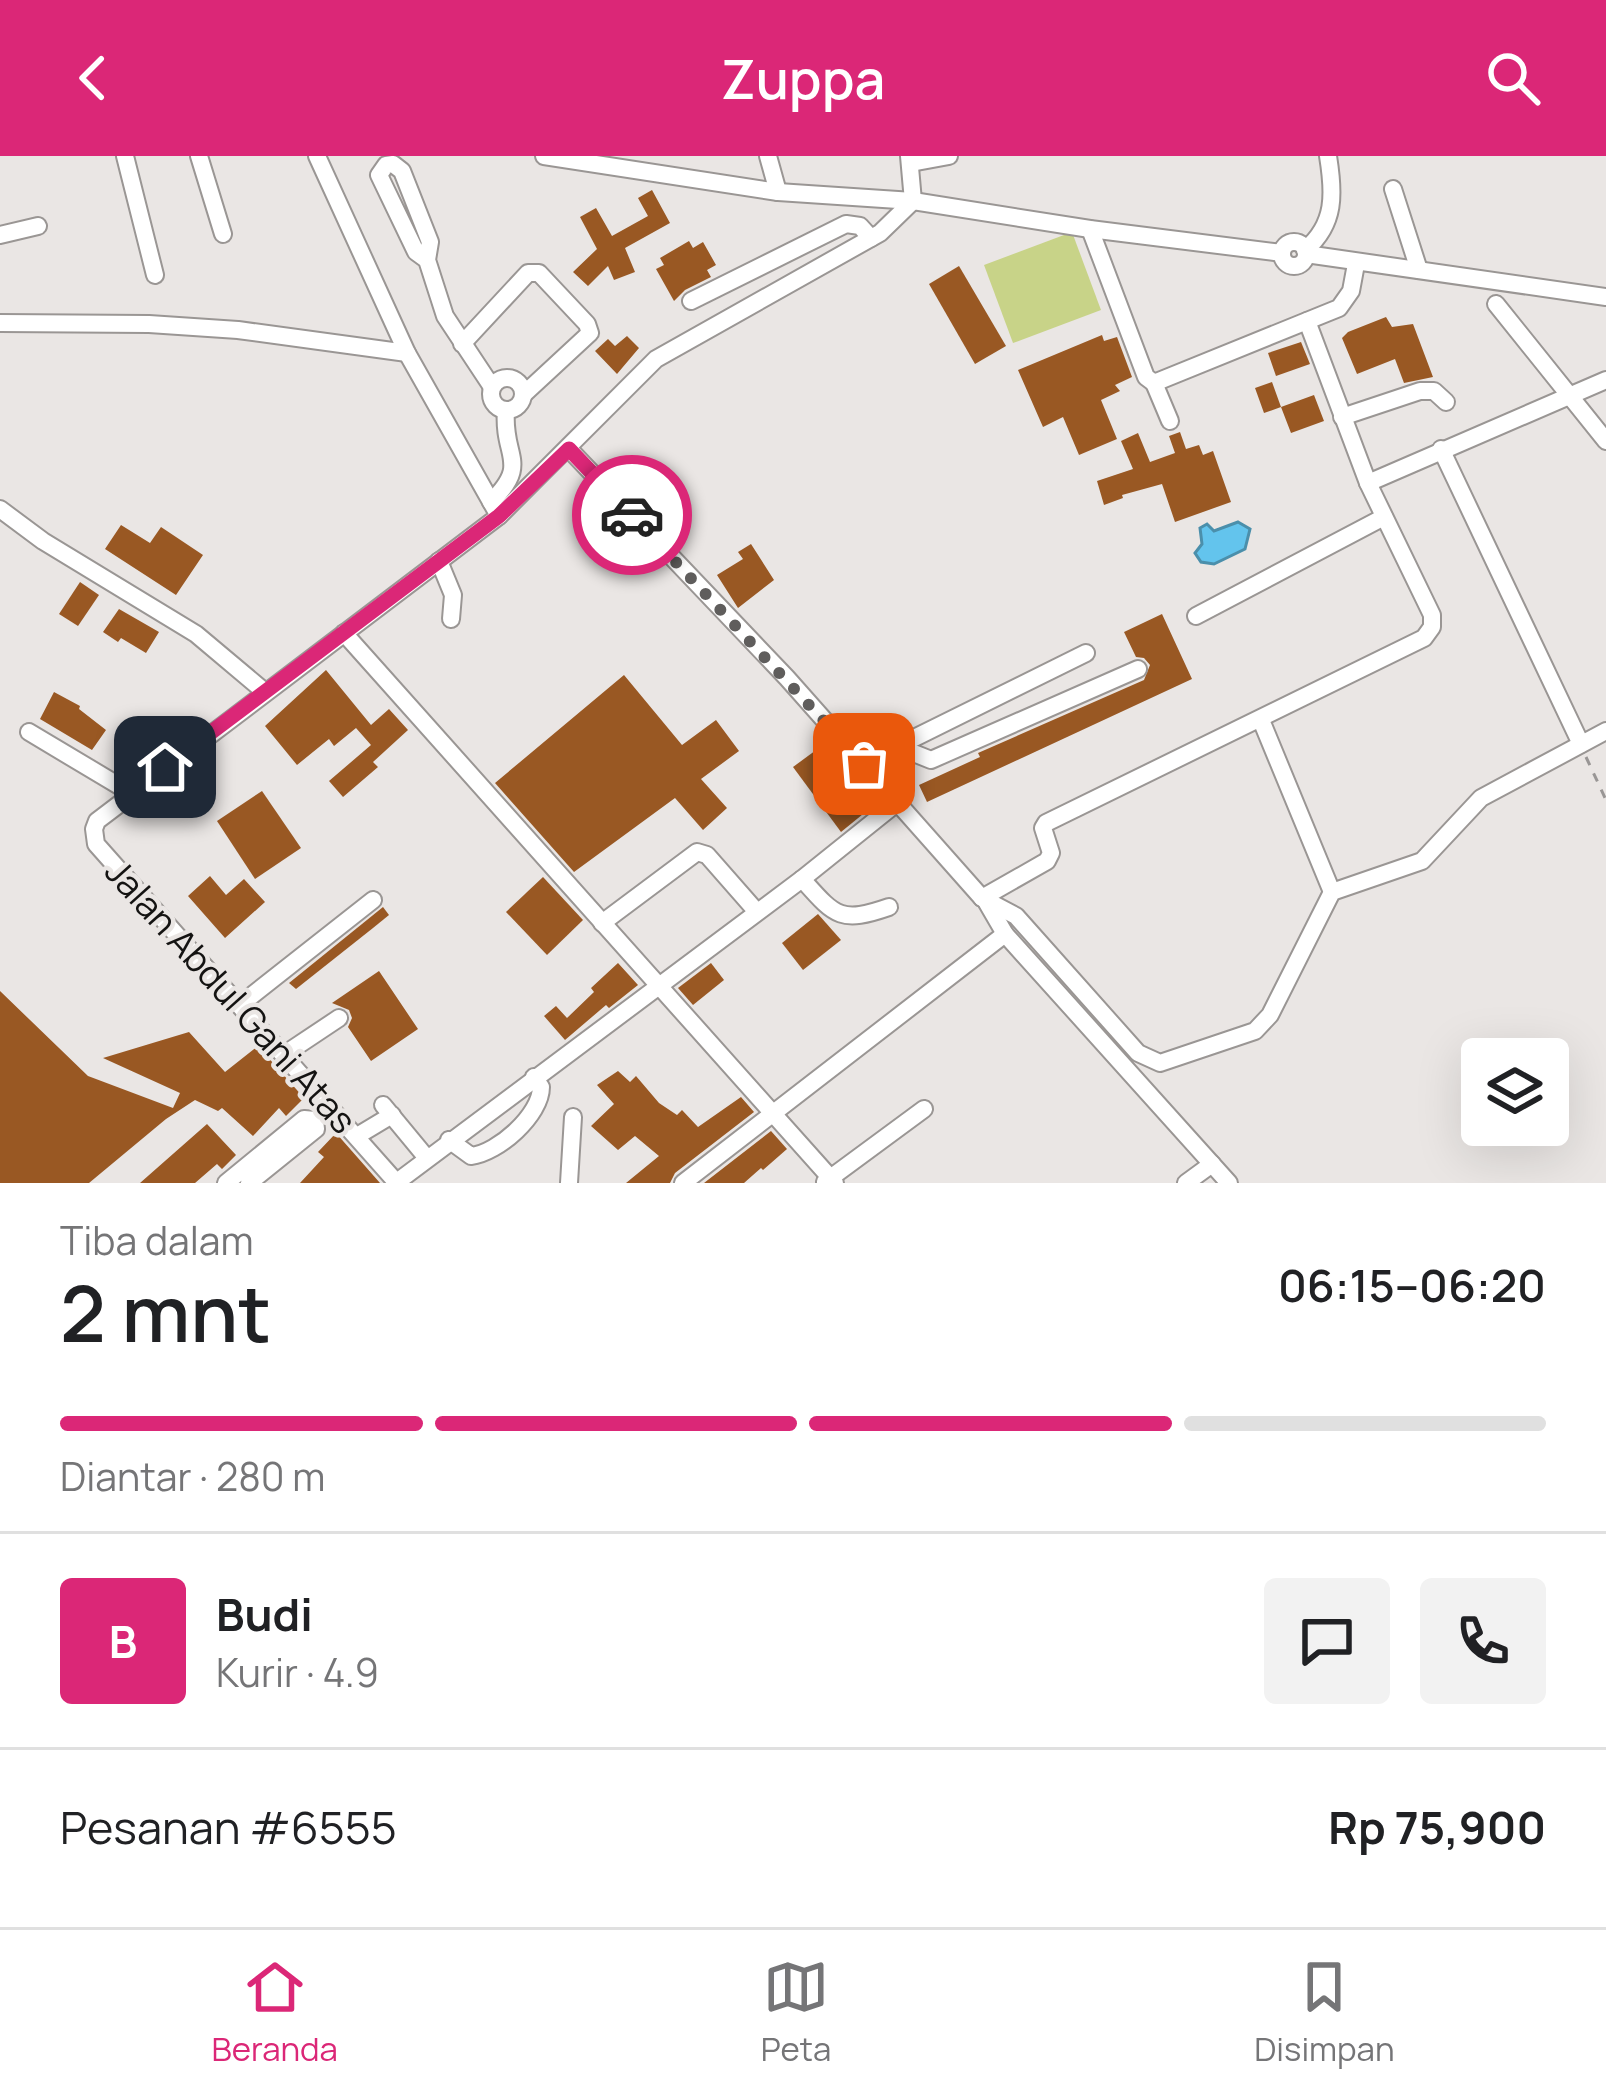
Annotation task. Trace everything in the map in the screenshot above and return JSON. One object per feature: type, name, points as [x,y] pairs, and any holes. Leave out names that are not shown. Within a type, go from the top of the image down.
[{"type":"street","points":[[125,156],[155,274]]},
{"type":"street","points":[[200,156],[223,233]]},
{"type":"street","points":[[317,156],[407,353],[495,509]]},
{"type":"street","points":[[544,156],[612,161],[778,192],[913,201],[1282,254],[1292,266],[1300,264],[1323,203],[1318,156]]},
{"type":"street","points":[[768,156],[778,192]]},
{"type":"street","points":[[913,201],[910,159],[949,156]]},
{"type":"street","points":[[1304,249],[1317,240],[1331,211],[1328,156]]},
{"type":"street","points":[[427,260],[416,252],[379,175],[386,165],[402,171],[430,242],[427,260],[446,316],[492,387],[491,399],[506,410]]},
{"type":"street","points":[[1393,189],[1419,270]]},
{"type":"street","name":"Jalan Abdul Gani Atas","points":[[397,1183],[96,844],[97,821],[439,562],[569,449],[644,370],[672,348],[871,238],[913,201]]},
{"type":"street","points":[[691,301],[846,224],[860,226],[871,238]]},
{"type":"street","points":[[0,235],[38,226]]},
{"type":"street","points":[[1090,229],[1146,377],[1154,383],[1170,421]]},
{"type":"street","points":[[1304,249],[1356,264],[1606,297]]},
{"type":"street","points":[[1154,383],[1346,301],[1356,264]]},
{"type":"street","points":[[462,344],[528,273],[539,273],[587,324],[590,333],[523,394],[517,406],[506,410]]},
{"type":"street","points":[[1496,304],[1606,441]]},
{"type":"street","points":[[984,901],[1047,862],[1051,854],[1046,823],[1261,720],[1424,638],[1431,630],[1432,614],[1368,483],[1307,321]]},
{"type":"street","points":[[0,323],[238,330],[407,353]]},
{"type":"street","points":[[492,387],[501,379],[514,379],[523,394]]},
{"type":"street","points":[[1368,483],[1606,380]]},
{"type":"street","points":[[1342,417],[1420,391],[1434,391],[1446,401]]},
{"type":"street","points":[[495,509],[513,471],[506,410]]},
{"type":"street","points":[[1441,448],[1581,744]]},
{"type":"street","points":[[569,449],[864,764],[984,901],[1006,934],[1229,1183]]},
{"type":"street","points":[[0,509],[43,542],[196,634],[266,692]]},
{"type":"street","points":[[1196,616],[1384,517]]},
{"type":"street","points":[[439,562],[453,595],[451,620]]},
{"type":"street","points":[[344,633],[830,1182],[924,1109]]},
{"type":"street","points":[[864,764],[1086,653]]},
{"type":"street","points":[[891,749],[904,748],[932,760],[1138,669]]},
{"type":"street","points":[[1261,720],[1332,892]]},
{"type":"street","points":[[984,901],[1016,916],[1138,1053],[1160,1063],[1261,1026],[1332,892],[1422,861],[1480,798],[1606,731]]},
{"type":"street","points":[[29,732],[131,793]]},
{"type":"street","points":[[397,1183],[898,802]]},
{"type":"street","points":[[602,923],[698,852],[707,855],[757,912]]},
{"type":"street","points":[[802,879],[842,917],[855,918],[889,907]]},
{"type":"street","points":[[242,1004],[374,900]]},
{"type":"street","points":[[683,1183],[1006,934]]},
{"type":"street","points":[[285,1054],[339,1018]]},
{"type":"street","points":[[449,1140],[471,1156],[493,1148],[539,1105],[542,1087],[534,1077]]},
{"type":"street","points":[[357,1136],[387,1110],[426,1157]]},
{"type":"street","points":[[569,1183],[573,1117]]},
{"type":"street","points":[[226,1183],[304,1119],[315,1120],[316,1129],[249,1183]]},
{"type":"street","points":[[1186,1183],[1212,1164]]},
{"type":"path","points":[[1581,744],[1606,800]]},
{"type":"green space","points":[[1072,232],[1101,310],[1013,343],[984,265]]},
{"type":"water","points":[[1238,522],[1250,529],[1245,549],[1214,564],[1201,562],[1195,553],[1202,544],[1200,528],[1207,524],[1214,531]]},
{"type":"building","points":[[652,190],[670,223],[625,248],[635,272],[614,280],[608,266],[588,286],[573,272],[597,249],[580,217],[596,208],[612,236],[648,216],[638,198]]},
{"type":"building","points":[[689,241],[693,248],[703,242],[716,265],[707,270],[711,277],[674,301],[656,269],[664,265],[660,258]]},
{"type":"building","points":[[959,266],[1006,346],[975,364],[929,284]]},
{"type":"building","points":[[1386,317],[1392,327],[1413,324],[1433,377],[1404,383],[1395,359],[1357,374],[1342,338]]},
{"type":"building","points":[[1102,335],[1104,341],[1117,337],[1132,377],[1115,385],[1120,391],[1101,400],[1117,439],[1079,455],[1063,417],[1043,427],[1018,370]]},
{"type":"building","points":[[627,336],[639,348],[617,374],[595,351],[608,339],[615,346]]},
{"type":"building","points":[[1301,342],[1310,364],[1276,376],[1268,353]]},
{"type":"building","points":[[1272,382],[1281,407],[1264,413],[1255,388]]},
{"type":"building","points":[[1314,395],[1324,421],[1291,433],[1281,407]]},
{"type":"building","points":[[1180,432],[1186,449],[1199,445],[1203,455],[1213,451],[1231,502],[1175,522],[1162,484],[1104,505],[1097,481],[1133,469],[1121,441],[1138,433],[1150,462],[1175,453],[1169,436]]},
{"type":"building","points":[[121,525],[150,543],[161,527],[203,555],[176,595],[105,549]]},
{"type":"building","points":[[751,544],[774,580],[738,608],[717,575],[743,559],[738,552]]},
{"type":"building","points":[[80,582],[99,595],[78,626],[59,614]]},
{"type":"building","points":[[119,609],[159,632],[146,653],[103,632]]},
{"type":"building","points":[[1162,614],[1192,679],[927,802],[919,785],[980,757],[978,753],[1144,680],[1150,665],[1136,657],[1124,632]]},
{"type":"building","points":[[326,670],[371,725],[389,709],[408,730],[373,762],[378,767],[343,797],[329,781],[371,745],[356,728],[334,746],[329,739],[297,765],[265,726]]},
{"type":"building","points":[[624,675],[682,745],[716,720],[739,751],[701,779],[727,808],[703,830],[675,798],[574,872],[495,783]]},
{"type":"building","points":[[54,692],[80,706],[106,730],[92,750],[40,719]]},
{"type":"building","points":[[827,742],[879,801],[841,832],[793,767]]},
{"type":"building","points":[[262,791],[301,848],[255,879],[217,821]]},
{"type":"building","points":[[210,876],[226,895],[244,879],[265,902],[225,938],[188,896]]},
{"type":"building","points":[[543,877],[583,920],[547,955],[506,912]]},
{"type":"building","points":[[383,907],[389,915],[373,928],[296,989],[289,983]]},
{"type":"building","points":[[818,914],[841,940],[803,970],[782,943]]},
{"type":"building","points":[[618,963],[638,985],[565,1040],[544,1016],[556,1006],[567,1018]]},
{"type":"building","points":[[711,963],[724,980],[693,1005],[678,988]]},
{"type":"building","points":[[379,971],[418,1029],[371,1061],[348,1027],[349,1010],[332,1003]]},
{"type":"building","points":[[0,991],[88,1076],[173,1108],[180,1093],[103,1058],[189,1032],[225,1072],[258,1046],[304,1098],[286,1116],[279,1108],[253,1136],[222,1108],[218,1111],[195,1100],[89,1183],[0,1183]]},
{"type":"building","points":[[618,1071],[630,1082],[636,1076],[659,1103],[677,1115],[682,1110],[698,1127],[741,1097],[754,1112],[675,1173],[670,1183],[626,1183],[659,1156],[635,1136],[618,1150],[591,1126],[614,1104],[597,1085]]},
{"type":"building","points":[[207,1124],[236,1155],[222,1169],[217,1164],[195,1183],[140,1183]]},
{"type":"building","points":[[771,1131],[787,1149],[763,1170],[744,1183],[704,1183]]},
{"type":"building","points":[[336,1133],[380,1183],[300,1183],[324,1157],[318,1152]]},
{"type":"way so far","points":[[632,515],[864,764]]},
{"type":"route","points":[[165,767],[499,516],[569,449],[632,515]]}]
